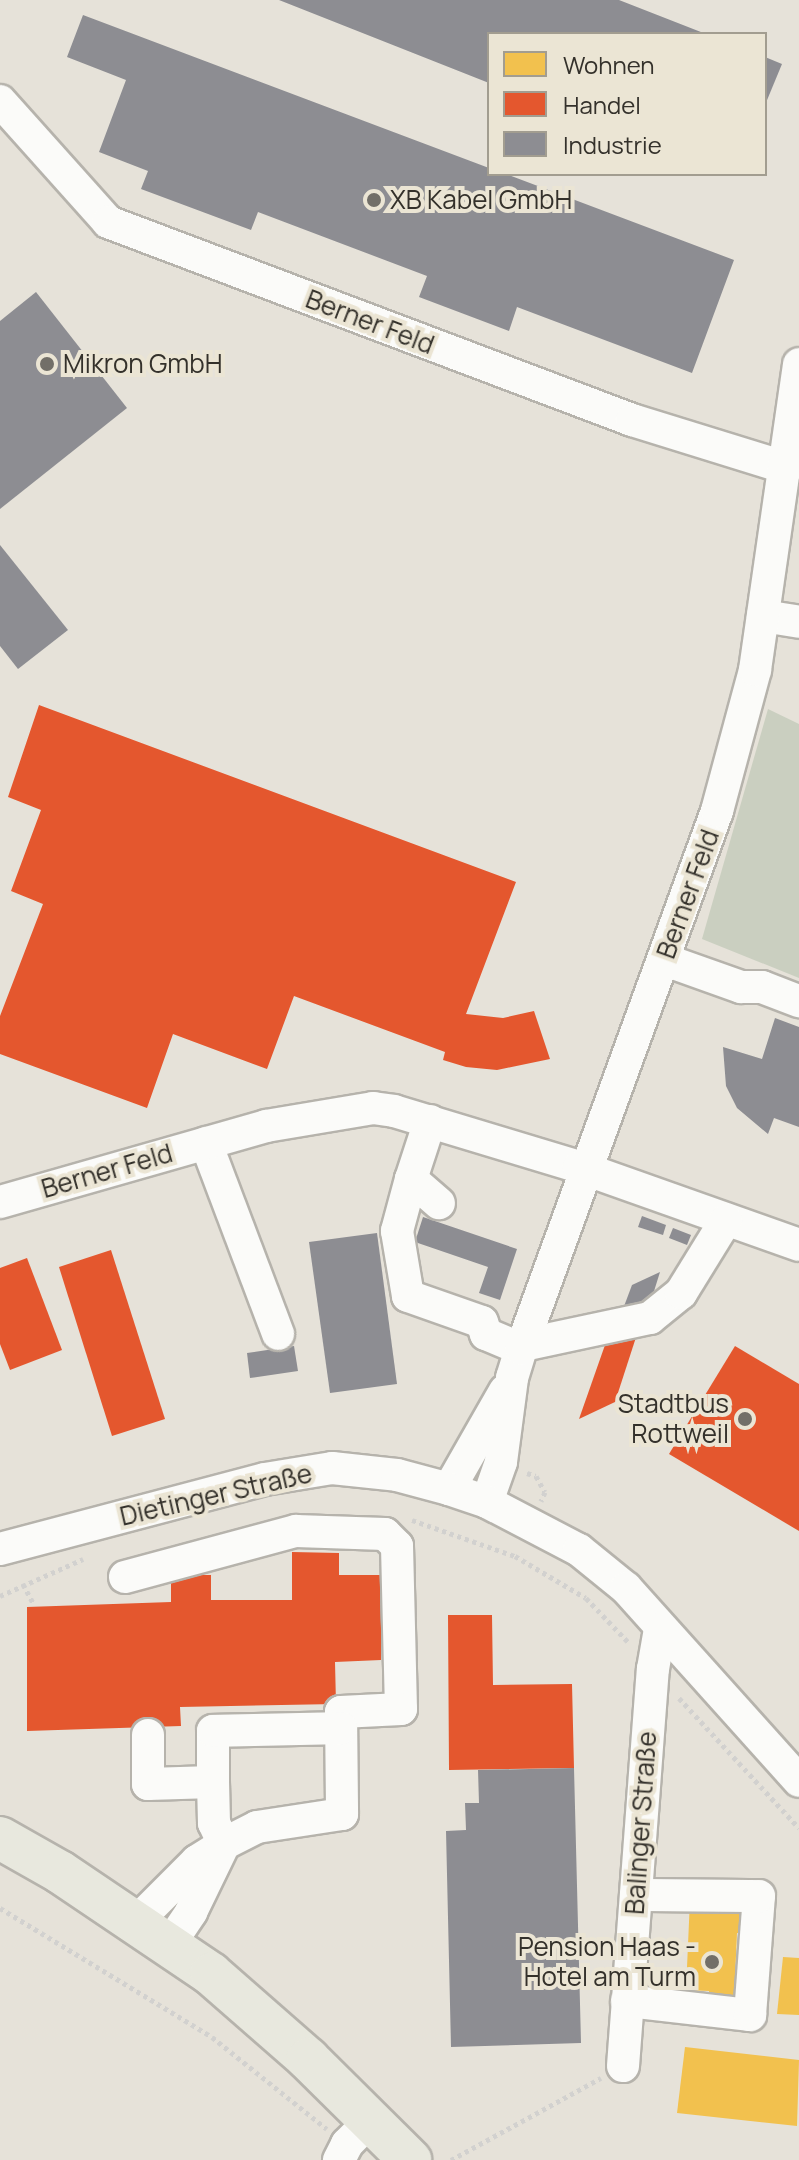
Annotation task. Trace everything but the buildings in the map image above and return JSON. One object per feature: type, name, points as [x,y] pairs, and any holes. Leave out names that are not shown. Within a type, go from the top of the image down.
[{"type":"main road","points":[[0,1838],[60,1872],[211,1974],[354,2146],[410,2160]]},
{"type":"street","name":"Berner Feld","points":[[0,101],[108,222],[632,420],[787,468]]},
{"type":"street","name":"Berner Feld","points":[[449,1489],[519,1357],[717,811],[755,670],[787,468],[799,364]]},
{"type":"street","points":[[763,616],[799,622]]},
{"type":"street","points":[[665,960],[741,987],[762,987],[799,1001]]},
{"type":"street","name":"Berner Feld","points":[[0,1202],[289,1120],[373,1108],[430,1121],[585,1170],[799,1245]]},
{"type":"street","points":[[430,1121],[397,1231],[408,1296],[482,1322],[486,1334],[519,1357],[650,1318],[681,1293],[726,1220]]},
{"type":"street","points":[[206,1143],[278,1334]]},
{"type":"street","points":[[411,1179],[439,1203]]},
{"type":"street","name":"Berner Feld","points":[[487,1502],[501,1462],[519,1357]]},
{"type":"street","name":"Dietinger Straße","points":[[0,1549],[265,1479],[332,1468],[397,1475],[449,1489],[487,1502],[579,1550],[626,1588],[660,1629],[754,1727],[799,1781]]},
{"type":"street","points":[[125,1577],[296,1531],[385,1534],[397,1546],[401,1709],[341,1712],[342,1814],[257,1827],[224,1844],[197,1861],[135,1923]]},
{"type":"street","name":"Balinger Straße","points":[[623,2066],[653,1669],[660,1629]]},
{"type":"street","points":[[224,1844],[214,1823],[213,1731],[341,1728]]},
{"type":"street","points":[[148,1735],[148,1784],[213,1782]]},
{"type":"street","points":[[169,1945],[191,1912],[224,1844]]},
{"type":"street","points":[[627,2001],[750,2015],[759,1896],[636,1895]]},
{"type":"path","points":[[23,1584],[33,1603]]},
{"type":"path","points":[[653,1669],[799,1828]]},
{"type":"path","points":[[0,1908],[212,2037],[354,2146]]},
{"type":"path","points":[[451,2160],[623,2066]]},
{"type":"green space","points":[[768,709],[799,724],[799,978],[702,939]]},
{"type":"place","name":"XB Kabel GmbH","points":[[374,200]]},
{"type":"place","name":"Mikron GmbH","points":[[47,364]]},
{"type":"place","name":"Stadtbus Rottweil","points":[[745,1419]]},
{"type":"place","name":"Pension Haas - Hotel am Turm","points":[[712,1962]]}]
